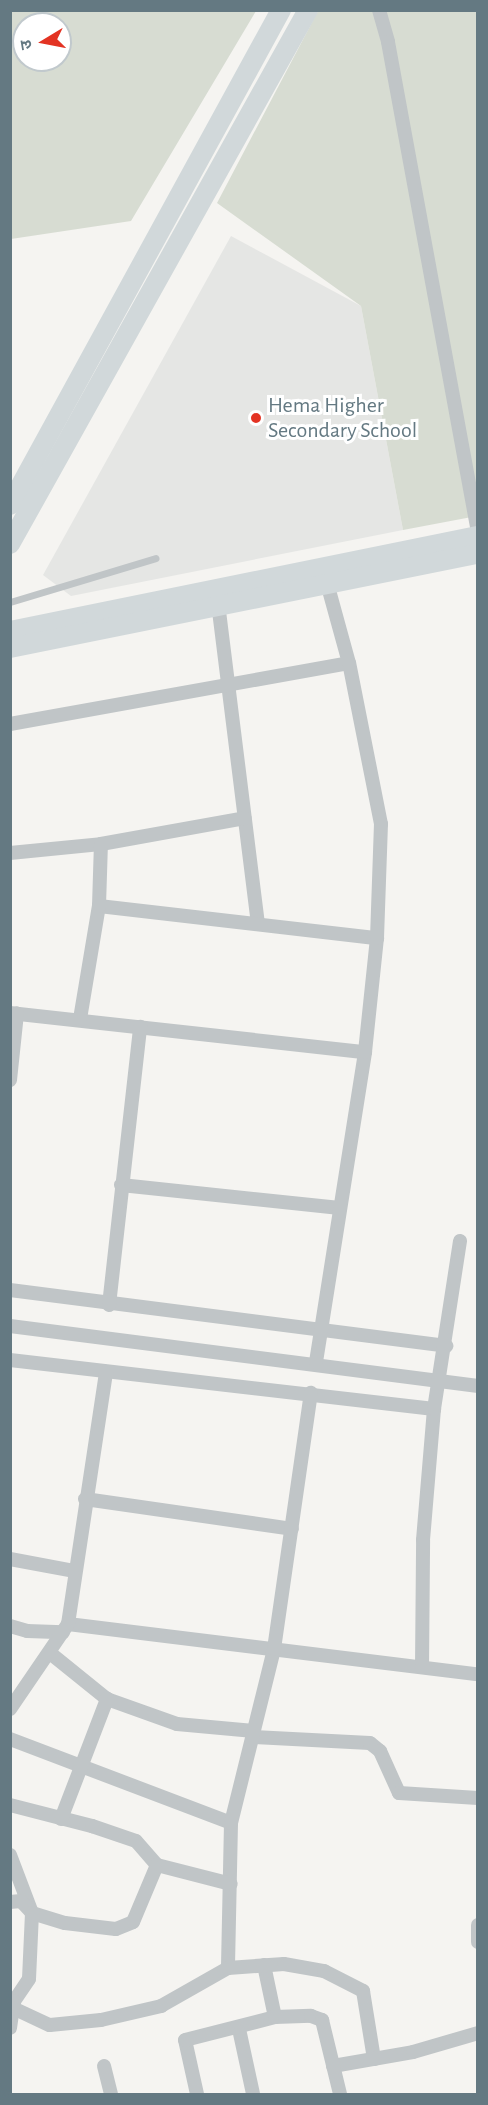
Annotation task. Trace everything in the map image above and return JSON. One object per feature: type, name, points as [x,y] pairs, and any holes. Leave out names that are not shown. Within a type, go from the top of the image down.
[{"type":"street","points":[[10,505],[281,10]]},
{"type":"street","points":[[10,544],[308,10]]},
{"type":"street","points":[[379,10],[388,42],[477,531]]},
{"type":"street","points":[[10,631],[477,536]]},
{"type":"street","points":[[10,648],[218,603],[477,554]]},
{"type":"street","points":[[316,1362],[365,1052],[376,938],[381,824],[349,663],[327,583]]},
{"type":"street","points":[[218,603],[258,922]]},
{"type":"street","points":[[10,724],[228,682],[349,663]]},
{"type":"street","points":[[10,853],[101,844],[245,818]]},
{"type":"street","points":[[80,1019],[99,906],[101,844]]},
{"type":"street","points":[[99,906],[258,922],[376,938]]},
{"type":"street","points":[[10,1080],[14,1013],[365,1052]]},
{"type":"street","points":[[109,1305],[140,1027]]},
{"type":"street","points":[[121,1185],[340,1208]]},
{"type":"street","points":[[422,1667],[423,1540],[434,1409],[446,1346],[460,1241]]},
{"type":"street","points":[[10,1290],[109,1305],[322,1329],[446,1346]]},
{"type":"street","points":[[10,1326],[316,1362],[440,1378],[477,1386]]},
{"type":"street","points":[[10,1360],[434,1409]]},
{"type":"street","points":[[12,1707],[66,1628],[106,1372]]},
{"type":"street","points":[[228,1968],[234,1813],[274,1649],[311,1393]]},
{"type":"street","points":[[85,1499],[292,1529]]},
{"type":"street","points":[[10,1559],[75,1571]]},
{"type":"street","points":[[10,1626],[66,1628],[274,1649],[477,1674]]},
{"type":"street","points":[[50,1653],[106,1699],[177,1724],[253,1734],[370,1743],[380,1751],[399,1793],[477,1798]]},
{"type":"street","points":[[61,1819],[106,1699]]},
{"type":"street","points":[[10,1739],[83,1756],[234,1813]]},
{"type":"street","points":[[10,1805],[136,1841],[157,1864],[231,1884]]},
{"type":"street","points":[[10,1855],[32,1913],[30,1974],[13,2004],[10,2028]]},
{"type":"street","points":[[10,1902],[21,1901],[32,1913],[65,1923],[116,1929],[133,1922],[157,1864]]},
{"type":"street","points":[[477,1925],[477,1942]]},
{"type":"street","points":[[13,2004],[50,2025],[101,2020],[161,2006],[228,1968],[284,1964],[324,1971],[363,1991],[374,2059]]},
{"type":"street","points":[[264,1965],[275,2017]]},
{"type":"street","points":[[197,2094],[185,2040],[239,2029],[275,2017],[311,2016],[322,2020],[340,2094]]},
{"type":"street","points":[[239,2029],[253,2094]]},
{"type":"street","points":[[333,2066],[413,2052],[471,2032]]},
{"type":"street","points":[[104,2066],[111,2094]]},
{"type":"lane","points":[[10,602],[156,558]]},
{"type":"shaded area","points":[[10,11],[256,11],[131,221],[11,239]]},
{"type":"shaded area","points":[[318,11],[477,11],[477,516],[403,530],[361,306],[217,203]]},
{"type":"shaded area","name":"Hema Higher Secondary School","points":[[231,236],[361,306],[403,530],[71,596],[43,575]]},
{"type":"place","name":"Hema Higher Secondary School","points":[[256,418]]}]
